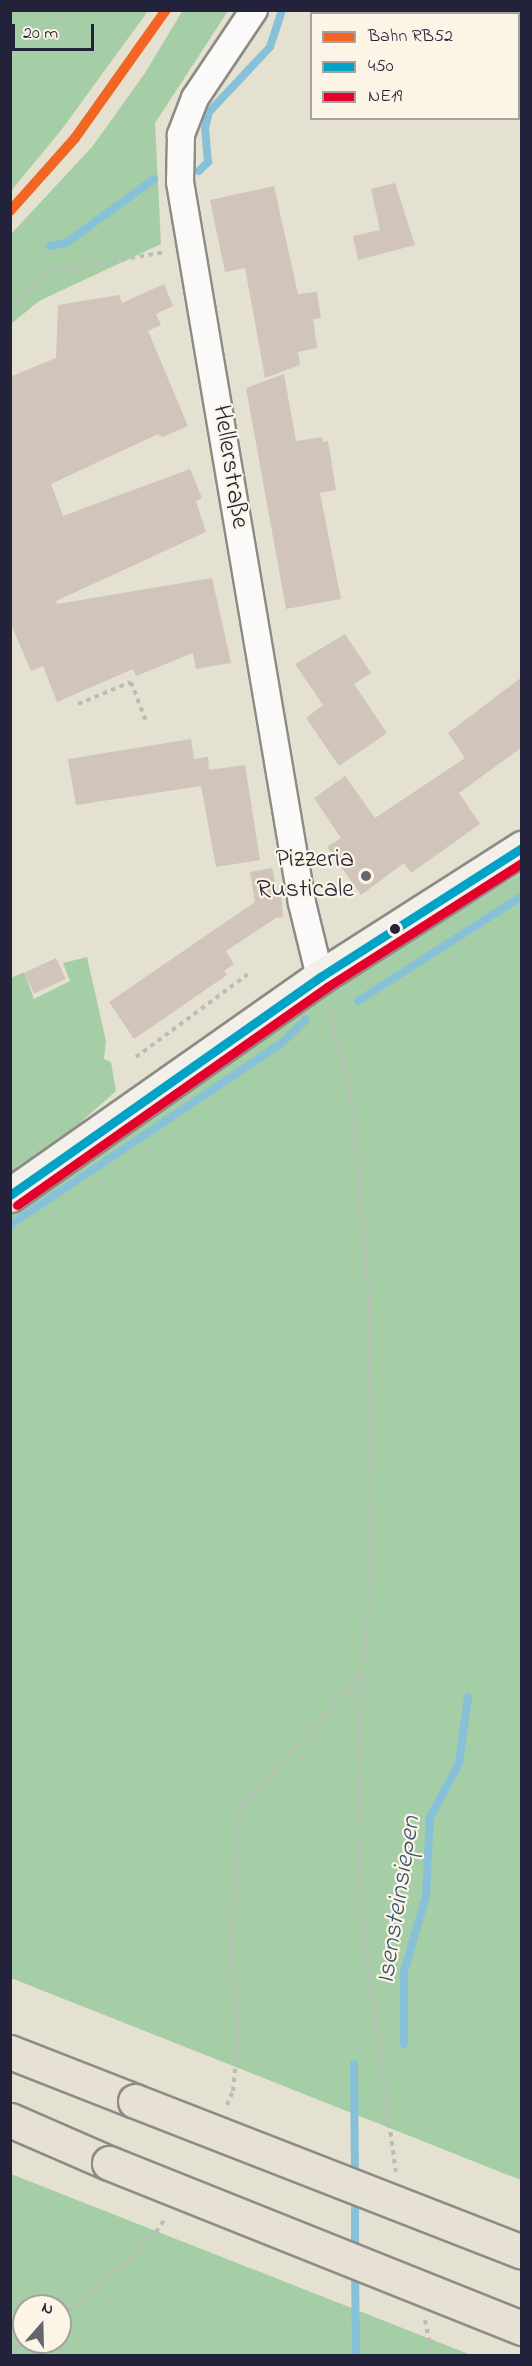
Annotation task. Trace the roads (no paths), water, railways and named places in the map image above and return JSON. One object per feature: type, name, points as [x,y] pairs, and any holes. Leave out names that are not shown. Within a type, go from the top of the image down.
[{"type":"highway","points":[[10,2052],[522,2252]]},
{"type":"highway","points":[[10,2120],[109,2163],[522,2328]]},
{"type":"main road","points":[[10,1195],[320,977],[522,848]]},
{"type":"street","name":"Hellerstraße","points":[[254,10],[195,98],[181,135],[180,182],[193,248],[302,903],[320,977]]},
{"type":"waterway","points":[[199,171],[208,162],[205,129],[209,112],[270,47],[282,10]]},
{"type":"waterway","points":[[50,246],[66,243],[154,179]]},
{"type":"waterway","points":[[358,1001],[522,896]]},
{"type":"waterway","points":[[10,1225],[282,1043],[305,1020]]},
{"type":"waterway","name":"Isensteinsiepen","points":[[404,2044],[404,1972],[426,1896],[430,1818],[459,1763],[468,1697]]},
{"type":"waterway","name":"Isensteinsiepen","points":[[354,2064],[355,2178]]},
{"type":"waterway","name":"Isensteinsiepen","points":[[355,2194],[355,2253]]},
{"type":"waterway","name":"Isensteinsiepen","points":[[355,2269],[356,2356]]},
{"type":"rail line","name":"RB52","points":[[10,211],[75,138],[166,10]]},
{"type":"place","name":"Pizzeria Rusticale","points":[[366,876]]}]
